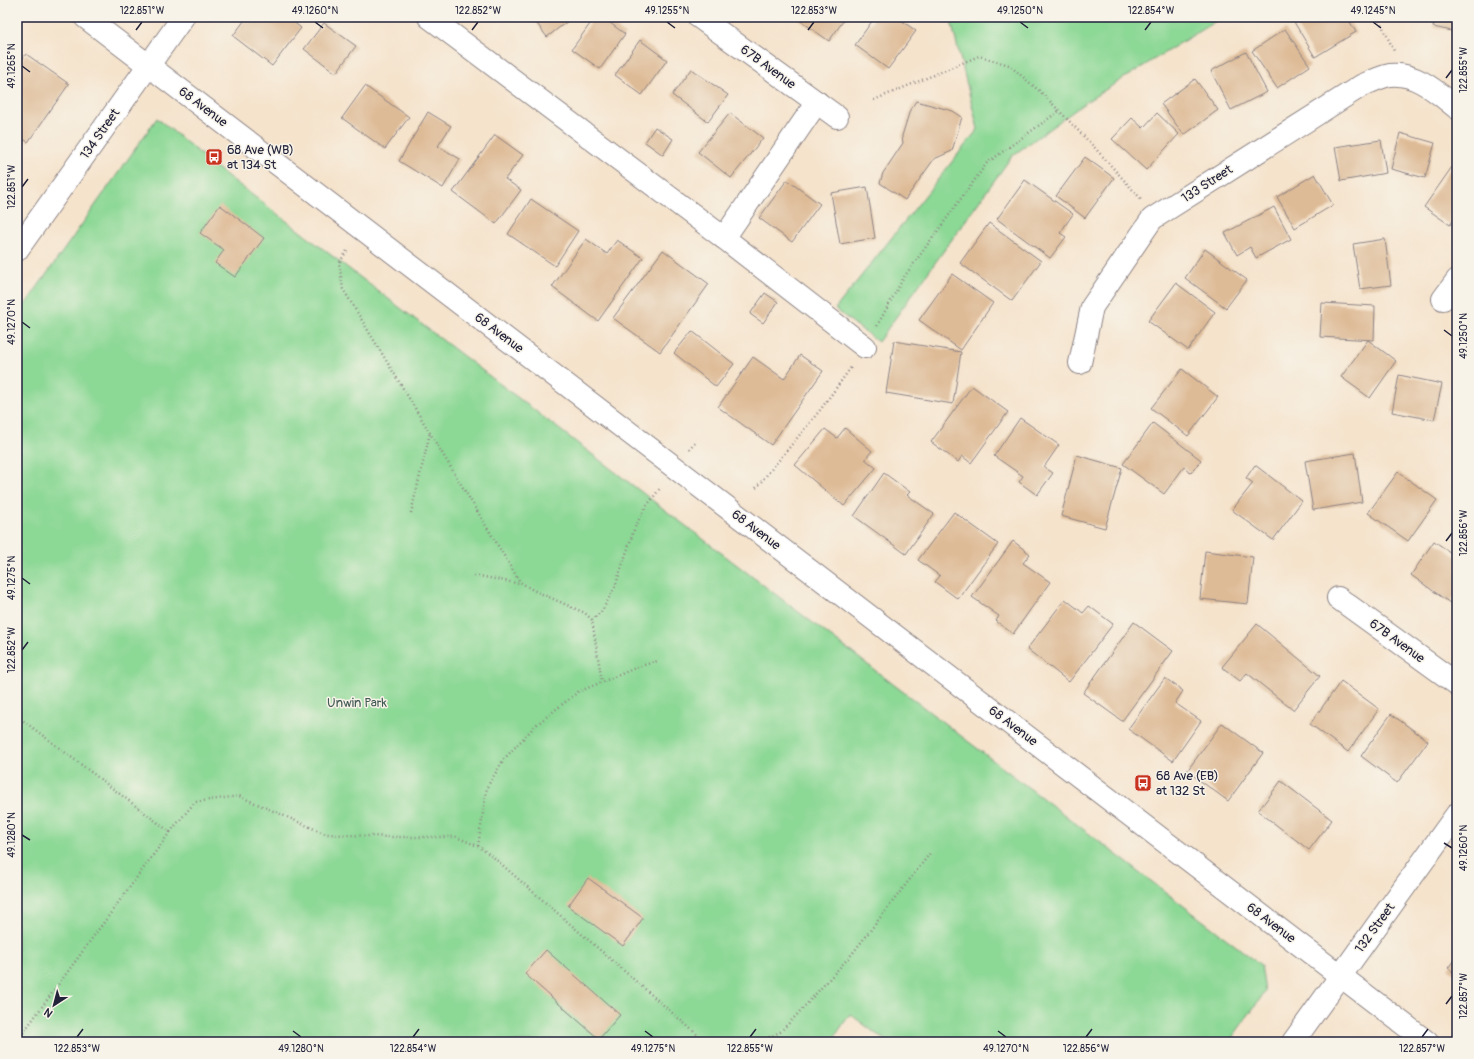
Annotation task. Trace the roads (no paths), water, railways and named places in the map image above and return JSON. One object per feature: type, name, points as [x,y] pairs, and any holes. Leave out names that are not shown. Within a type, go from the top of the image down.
[{"type":"street","name":"68 Avenue","points":[[85,17],[1427,1042]]},
{"type":"street","name":"134 Street","points":[[17,250],[182,17]]},
{"type":"street","points":[[429,17],[724,238],[865,346]]},
{"type":"street","name":"67B Avenue","points":[[699,17],[837,117]]},
{"type":"street","name":"133 Street","points":[[1080,363],[1092,307],[1152,219],[1361,86],[1390,75],[1401,66],[1457,108]]},
{"type":"street","points":[[724,238],[817,102]]},
{"type":"street","points":[[1443,299],[1457,280]]},
{"type":"street","name":"67B Avenue","points":[[1338,598],[1457,684]]},
{"type":"street","name":"132 Street","points":[[1293,1042],[1457,814]]},
{"type":"place","name":"68 Ave (WB) at 134 St","points":[[214,157]]},
{"type":"place","name":"68 Ave (EB) at 132 St","points":[[1143,783]]},
{"type":"park label","name":"Unwin Park","points":[[357,703]]}]
